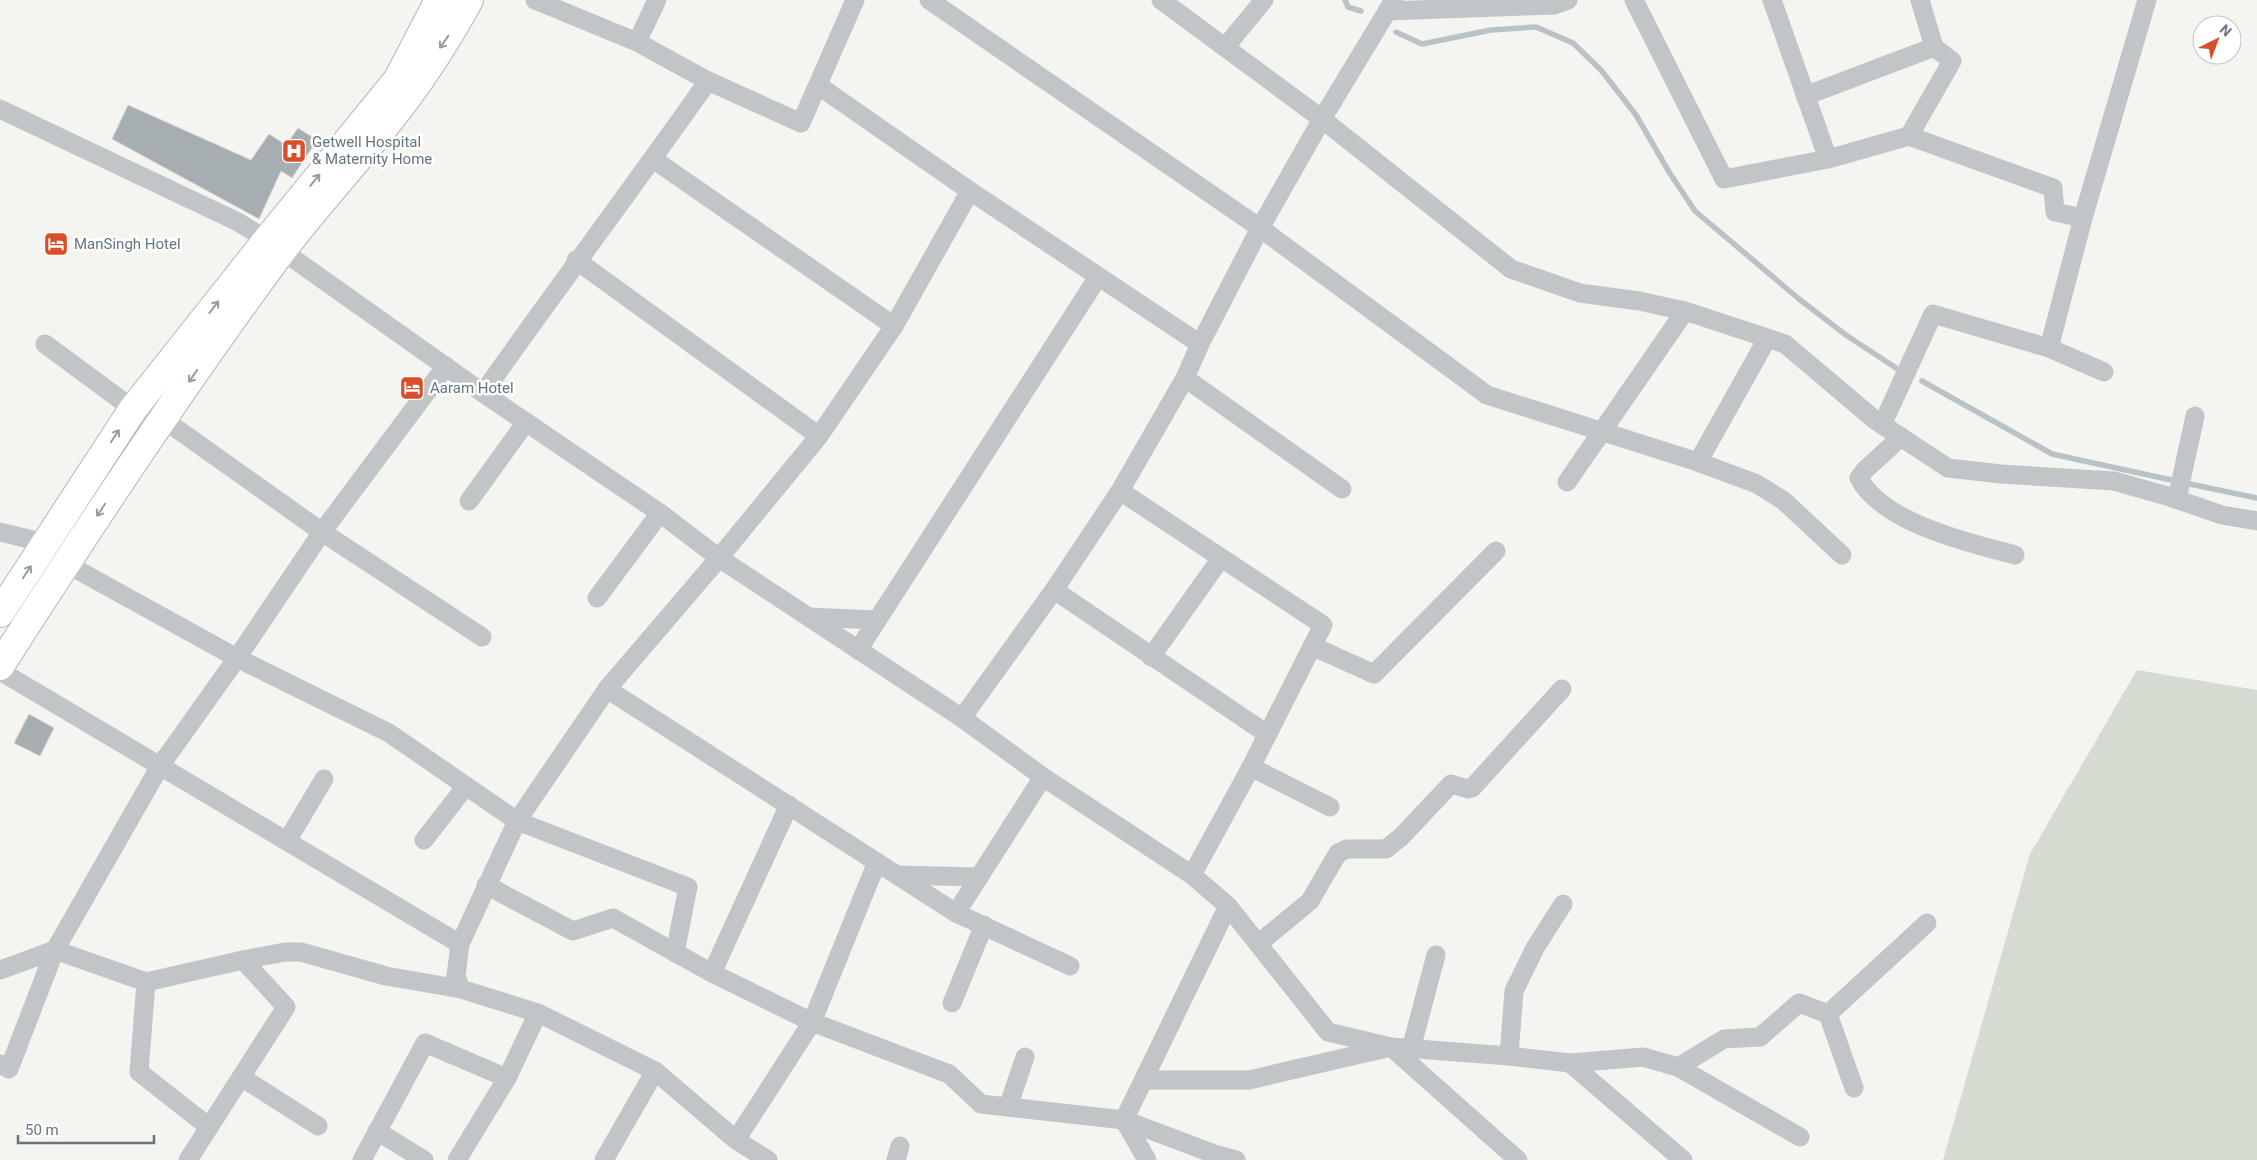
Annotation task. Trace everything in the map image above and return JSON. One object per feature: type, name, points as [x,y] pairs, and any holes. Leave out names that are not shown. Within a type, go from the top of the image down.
[{"type":"street","points":[[0,666],[65,563],[163,419],[274,245],[398,79],[438,0]]},
{"type":"street","points":[[0,613],[134,409],[274,245],[387,124],[452,30],[470,0]]},
{"type":"street","points":[[535,0],[637,42],[708,81],[800,123],[819,86],[855,0]]},
{"type":"street","points":[[637,42],[657,0]]},
{"type":"street","points":[[930,0],[1260,228],[1487,396],[1698,462],[1757,484],[1784,501],[1842,555]]},
{"type":"street","points":[[1161,0],[1226,46],[1322,119],[1511,269],[1580,293],[1639,301],[1685,311],[1785,344],[1882,425],[1948,468],[2001,474],[2114,481],[2177,499],[2222,515],[2257,521]]},
{"type":"street","points":[[1226,46],[1264,0]]},
{"type":"street","points":[[962,718],[1054,590],[1120,491],[1185,378],[1200,344],[1260,228],[1322,119],[1391,6],[1554,5],[1568,0]]},
{"type":"street","points":[[1634,0],[1724,179],[1828,160],[1909,136],[2053,188],[2055,212],[2083,218]]},
{"type":"street","points":[[1772,0],[1828,160]]},
{"type":"street","points":[[1909,136],[1952,61],[1934,47],[1920,0]]},
{"type":"street","points":[[2049,348],[2142,1]]},
{"type":"street","points":[[1805,96],[1934,47]]},
{"type":"street","points":[[483,393],[576,260],[653,159],[708,81]]},
{"type":"street","points":[[819,86],[970,191],[1200,344]]},
{"type":"street","points":[[0,109],[238,222],[274,245],[483,393],[660,513],[720,558],[962,718],[1043,777],[1192,875],[1228,906],[1328,1032],[1391,1047],[1509,1056],[1570,1063],[1643,1057],[1678,1067],[1800,1138]]},
{"type":"street","points":[[653,159],[894,326]]},
{"type":"street","points":[[458,977],[460,944],[517,821],[607,688],[720,558],[819,436],[894,326],[970,191]]},
{"type":"street","points":[[576,260],[819,436]]},
{"type":"street","points":[[858,650],[1098,277]]},
{"type":"street","points":[[1567,482],[1685,311]]},
{"type":"street","points":[[1882,425],[1932,314],[2049,348],[2104,372]]},
{"type":"street","points":[[1698,462],[1767,339]]},
{"type":"street","points":[[45,344],[134,409]]},
{"type":"street","points":[[0,1064],[9,1069],[55,950],[160,766],[237,658],[322,532],[446,366]]},
{"type":"street","points":[[1185,378],[1342,489]]},
{"type":"street","points":[[2177,499],[2195,416]]},
{"type":"street","points":[[163,419],[322,532],[482,637]]},
{"type":"street","points":[[469,501],[526,422]]},
{"type":"street","points":[[1901,437],[1865,470],[1859,478],[1864,488],[1896,514],[1944,536],[2015,555]]},
{"type":"street","points":[[1120,491],[1323,625],[1251,767],[1192,875]]},
{"type":"street","points":[[597,598],[660,513]]},
{"type":"street","points":[[0,532],[46,543]]},
{"type":"street","points":[[1312,646],[1374,674],[1496,551]]},
{"type":"street","points":[[1151,657],[1221,558]]},
{"type":"street","points":[[65,563],[237,658],[389,733],[517,821],[688,887],[675,953]]},
{"type":"street","points":[[1054,590],[1267,734]]},
{"type":"street","points":[[808,617],[878,620]]},
{"type":"street","points":[[0,671],[460,944]]},
{"type":"street","points":[[607,688],[956,913],[1070,966]]},
{"type":"street","points":[[1258,944],[1310,901],[1338,853],[1346,849],[1386,850],[1451,784],[1468,789],[1472,788],[1562,689]]},
{"type":"street","points":[[1251,767],[1330,807]]},
{"type":"street","points":[[956,913],[1043,777]]},
{"type":"street","points":[[287,841],[324,779]]},
{"type":"street","points":[[424,840],[466,786]]},
{"type":"street","points":[[712,973],[789,805]]},
{"type":"street","points":[[743,1128],[812,1022],[877,862]]},
{"type":"street","points":[[898,875],[979,877]]},
{"type":"street","points":[[486,885],[573,931],[613,918],[712,973],[812,1022],[949,1074],[981,1104],[1124,1120],[1214,1154],[1236,1160]]},
{"type":"street","points":[[1509,1056],[1514,991],[1536,948],[1562,904]]},
{"type":"street","points":[[1124,1120],[1228,906]]},
{"type":"street","points":[[1828,1014],[1927,923]]},
{"type":"street","points":[[952,1002],[984,925]]},
{"type":"street","points":[[0,970],[55,950],[146,982],[243,960],[285,952],[301,952],[386,976],[458,977],[538,1013],[655,1071],[743,1128],[768,1160]]},
{"type":"street","points":[[1411,1049],[1436,955]]},
{"type":"street","points":[[194,1158],[209,1127],[286,1007],[243,960]]},
{"type":"street","points":[[146,982],[139,1072],[209,1127]]},
{"type":"street","points":[[1678,1067],[1724,1039],[1760,1037],[1799,1003],[1828,1014],[1854,1088]]},
{"type":"street","points":[[456,1160],[507,1078],[538,1013]]},
{"type":"street","points":[[362,1160],[425,1042],[507,1078]]},
{"type":"street","points":[[1141,1085],[1249,1080],[1391,1047]]},
{"type":"street","points":[[1391,1047],[1518,1160]]},
{"type":"street","points":[[1008,1107],[1024,1057]]},
{"type":"street","points":[[1570,1063],[1683,1160]]},
{"type":"street","points":[[604,1160],[655,1071]]},
{"type":"street","points":[[241,1077],[318,1126]]},
{"type":"street","points":[[1124,1120],[1147,1160]]},
{"type":"street","points":[[377,1131],[424,1160]]},
{"type":"shaded area","points":[[2137,670],[2257,690],[2257,1160],[1943,1160],[2030,854]]},
{"type":"building","points":[[128,105],[251,160],[269,134],[286,145],[298,128],[317,140],[292,178],[281,171],[259,219],[112,139]]},
{"type":"building","points":[[29,714],[54,728],[40,756],[14,743]]},
{"type":"waterway","points":[[1345,0],[1348,7],[1361,11]]},
{"type":"waterway","points":[[1396,32],[1422,44],[1491,30],[1536,27],[1573,43],[1601,70],[1636,115],[1669,172],[1695,211],[1799,299],[1846,335],[1899,370]]},
{"type":"waterway","points":[[1922,381],[2052,454],[2176,481]]},
{"type":"waterway","points":[[2185,483],[2257,498]]},
{"type":"place","name":"Getwell Hospital & Maternity Home","points":[[294,151]]},
{"type":"place","name":"ManSingh Hotel","points":[[56,244]]},
{"type":"place","name":"Aaram Hotel","points":[[412,388]]}]
